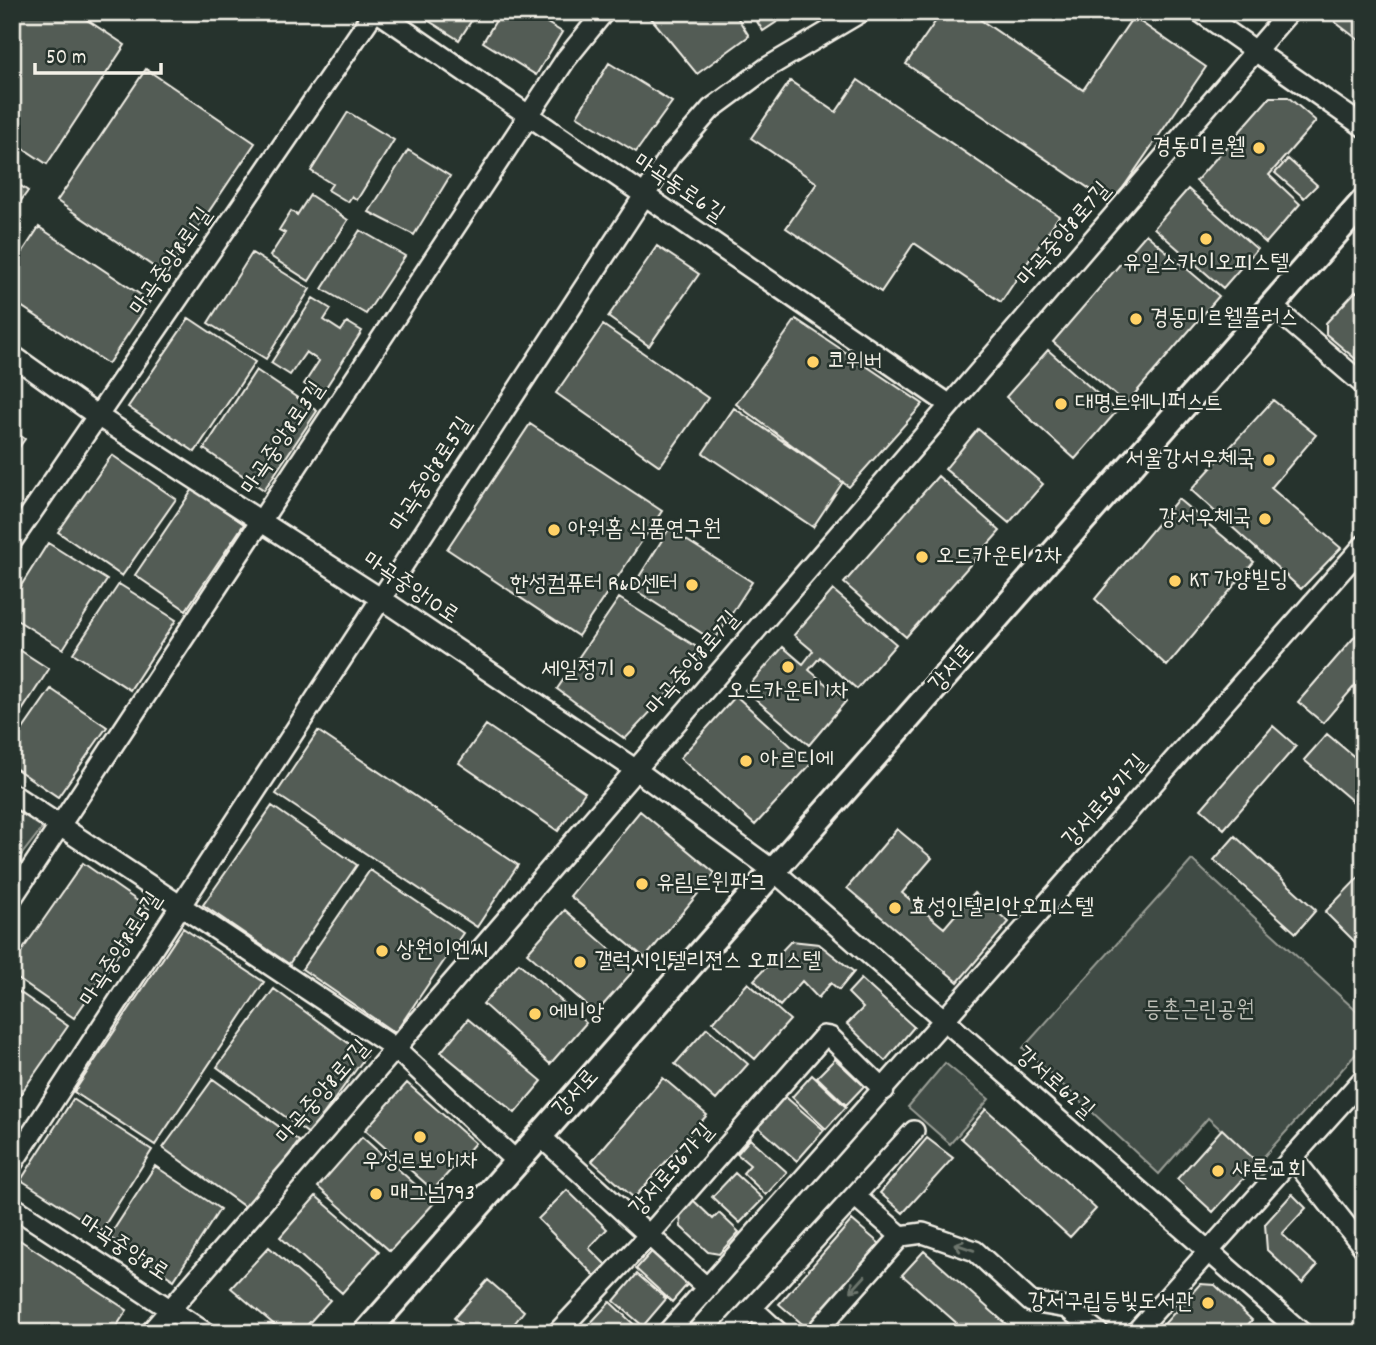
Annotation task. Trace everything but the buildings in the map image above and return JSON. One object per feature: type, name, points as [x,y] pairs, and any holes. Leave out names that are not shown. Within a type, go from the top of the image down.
[{"type":"main road","name":"강서로","points":[[366,1333],[1364,201]]},
{"type":"street","name":"마곡동로6길","points":[[376,12],[950,405]]},
{"type":"street","name":"마곡중앙8로1길","points":[[12,541],[96,415],[376,12]]},
{"type":"street","name":"마곡중앙8로3길","points":[[12,898],[566,59],[604,12]]},
{"type":"street","name":"마곡중앙8로5길","points":[[12,1164],[670,156],[710,109],[768,67],[861,12]]},
{"type":"street","points":[[1200,12],[1364,127]]},
{"type":"street","name":"마곡중앙8로7길","points":[[150,1333],[1289,12]]},
{"type":"street","points":[[1273,307],[1364,385]]},
{"type":"street","name":"마곡중앙10로","points":[[12,355],[96,415],[380,598],[636,770],[774,871]]},
{"type":"street","name":"강서로56가길","points":[[667,1333],[945,1022],[1364,545]]},
{"type":"street","points":[[12,794],[395,1048],[517,1162]]},
{"type":"street","name":"강서로62길","points":[[774,871],[1302,1333]]},
{"type":"street","name":"강서로56가길","points":[[557,1333],[649,1235],[824,1036],[830,1037],[884,1090]]},
{"type":"street","points":[[1135,1333],[1207,1250],[1364,1079]]},
{"type":"street","points":[[914,1131],[856,1197],[729,1333],[914,1131]]},
{"type":"street","name":"강서로","points":[[540,1136],[707,1288]]},
{"type":"street","points":[[1293,1158],[1364,1248]]},
{"type":"street","points":[[856,1197],[901,1236]]},
{"type":"street","name":"마곡중앙8로","points":[[12,1206],[206,1333]]},
{"type":"street","points":[[815,1333],[901,1236],[923,1233],[975,1251],[1031,1302],[1067,1308],[1099,1333]]},
{"type":"street","points":[[752,1308],[779,1333]]},
{"type":"green space","points":[[12,806],[43,827],[12,867]]},
{"type":"green space","name":"등촌근린공원","points":[[1192,860],[1364,1018],[1364,1045],[1258,1163],[1208,1118],[1159,1174],[1023,1048]]},
{"type":"green space","points":[[945,1063],[989,1099],[950,1144],[908,1107]]},
{"type":"place","name":"경동미르웰","points":[[1259,148]]},
{"type":"place","name":"유일스카이오피스텔","points":[[1206,239]]},
{"type":"place","name":"경동미르웰플러스","points":[[1136,319]]},
{"type":"place","name":"코위버","points":[[813,362]]},
{"type":"place","name":"대명트웨니퍼스트","points":[[1061,404]]},
{"type":"place","name":"서울강서우체국","points":[[1269,460]]},
{"type":"place","name":"강서우체국","points":[[1265,519]]},
{"type":"place","name":"아워홈 식품연구원","points":[[554,530]]},
{"type":"place","name":"오드카운티 2차","points":[[922,557]]},
{"type":"place","name":"KT 가양빌딩","points":[[1175,581]]},
{"type":"place","name":"한성컴퓨터 R&D센터","points":[[692,585]]},
{"type":"place","name":"오드카운티 1차","points":[[788,667]]},
{"type":"place","name":"세일정기","points":[[629,671]]},
{"type":"place","name":"아르디에","points":[[746,761]]},
{"type":"place","name":"유림트윈파크","points":[[642,884]]},
{"type":"place","name":"효성인텔리안오피스텔","points":[[895,908]]},
{"type":"place","name":"상원이엔씨","points":[[382,951]]},
{"type":"place","name":"갤럭시인텔리젼스 오피스텔","points":[[580,962]]},
{"type":"place","name":"에비앙","points":[[535,1014]]},
{"type":"place","name":"우성르보아1차","points":[[420,1137]]},
{"type":"place","name":"샤론교회","points":[[1218,1171]]},
{"type":"place","name":"매그넘793","points":[[376,1194]]},
{"type":"place","name":"강서구립등빛도서관","points":[[1208,1303]]}]
